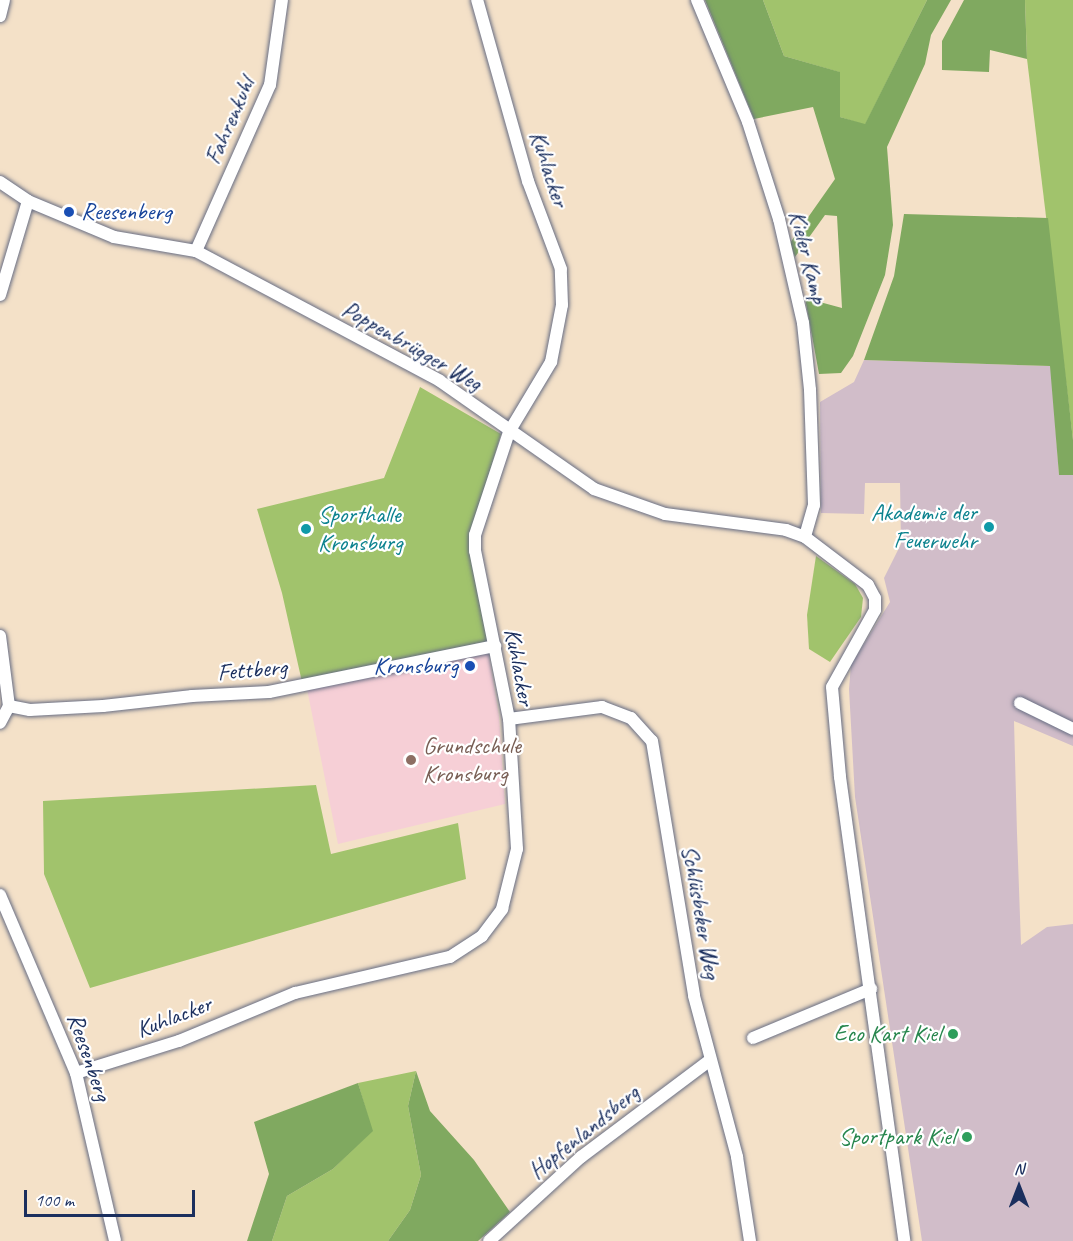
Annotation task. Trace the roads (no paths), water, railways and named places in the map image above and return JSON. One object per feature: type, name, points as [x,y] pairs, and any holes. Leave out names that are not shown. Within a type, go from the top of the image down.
[{"type":"street","points":[[0,16],[4,0]]},
{"type":"street","name":"Fahrenkuhl","points":[[196,252],[270,85],[282,0]]},
{"type":"street","name":"Kuhlacker","points":[[76,1073],[179,1041],[295,993],[450,957],[482,936],[502,909],[517,849],[508,719],[475,551],[475,535],[509,432],[551,362],[561,321],[561,269],[528,181],[477,0]]},
{"type":"street","name":"Kieler Kamp","points":[[697,0],[748,122],[779,219],[803,323],[810,390],[814,505],[805,537]]},
{"type":"street","name":"Poppenbrügger Weg","points":[[0,182],[28,201],[114,237],[196,252],[440,381],[509,432],[594,489],[618,499],[674,516],[765,526],[805,537],[868,585],[875,598],[875,610],[832,687],[840,777],[871,989]]},
{"type":"street","points":[[0,295],[28,201]]},
{"type":"street","points":[[0,636],[9,706],[0,723]]},
{"type":"street","name":"Fettberg","points":[[9,706],[30,710],[93,707],[269,692],[495,646]]},
{"type":"street","points":[[1020,703],[1073,729]]},
{"type":"street","name":"Schlüsbeker Weg","points":[[508,719],[602,707],[631,718],[652,741],[679,916],[709,1061],[737,1157],[750,1241]]},
{"type":"street","name":"Reesenberg","points":[[0,896],[76,1073],[115,1241]]},
{"type":"street","points":[[753,1038],[871,989],[904,1241]]},
{"type":"street","name":"Hopfenlandsberg","points":[[489,1241],[581,1156],[709,1061]]},
{"type":"place","name":"Reesenberg","points":[[69,212]]},
{"type":"place","name":"Akademie der Feuerwehr","points":[[989,527]]},
{"type":"place","name":"Sporthalle Kronsburg","points":[[306,529]]},
{"type":"place","name":"Kronsburg","points":[[470,666]]},
{"type":"place","name":"Grundschule Kronsburg","points":[[411,760]]},
{"type":"place","name":"Eco Kart Kiel","points":[[953,1034]]},
{"type":"place","name":"Sportpark Kiel","points":[[967,1137]]}]
